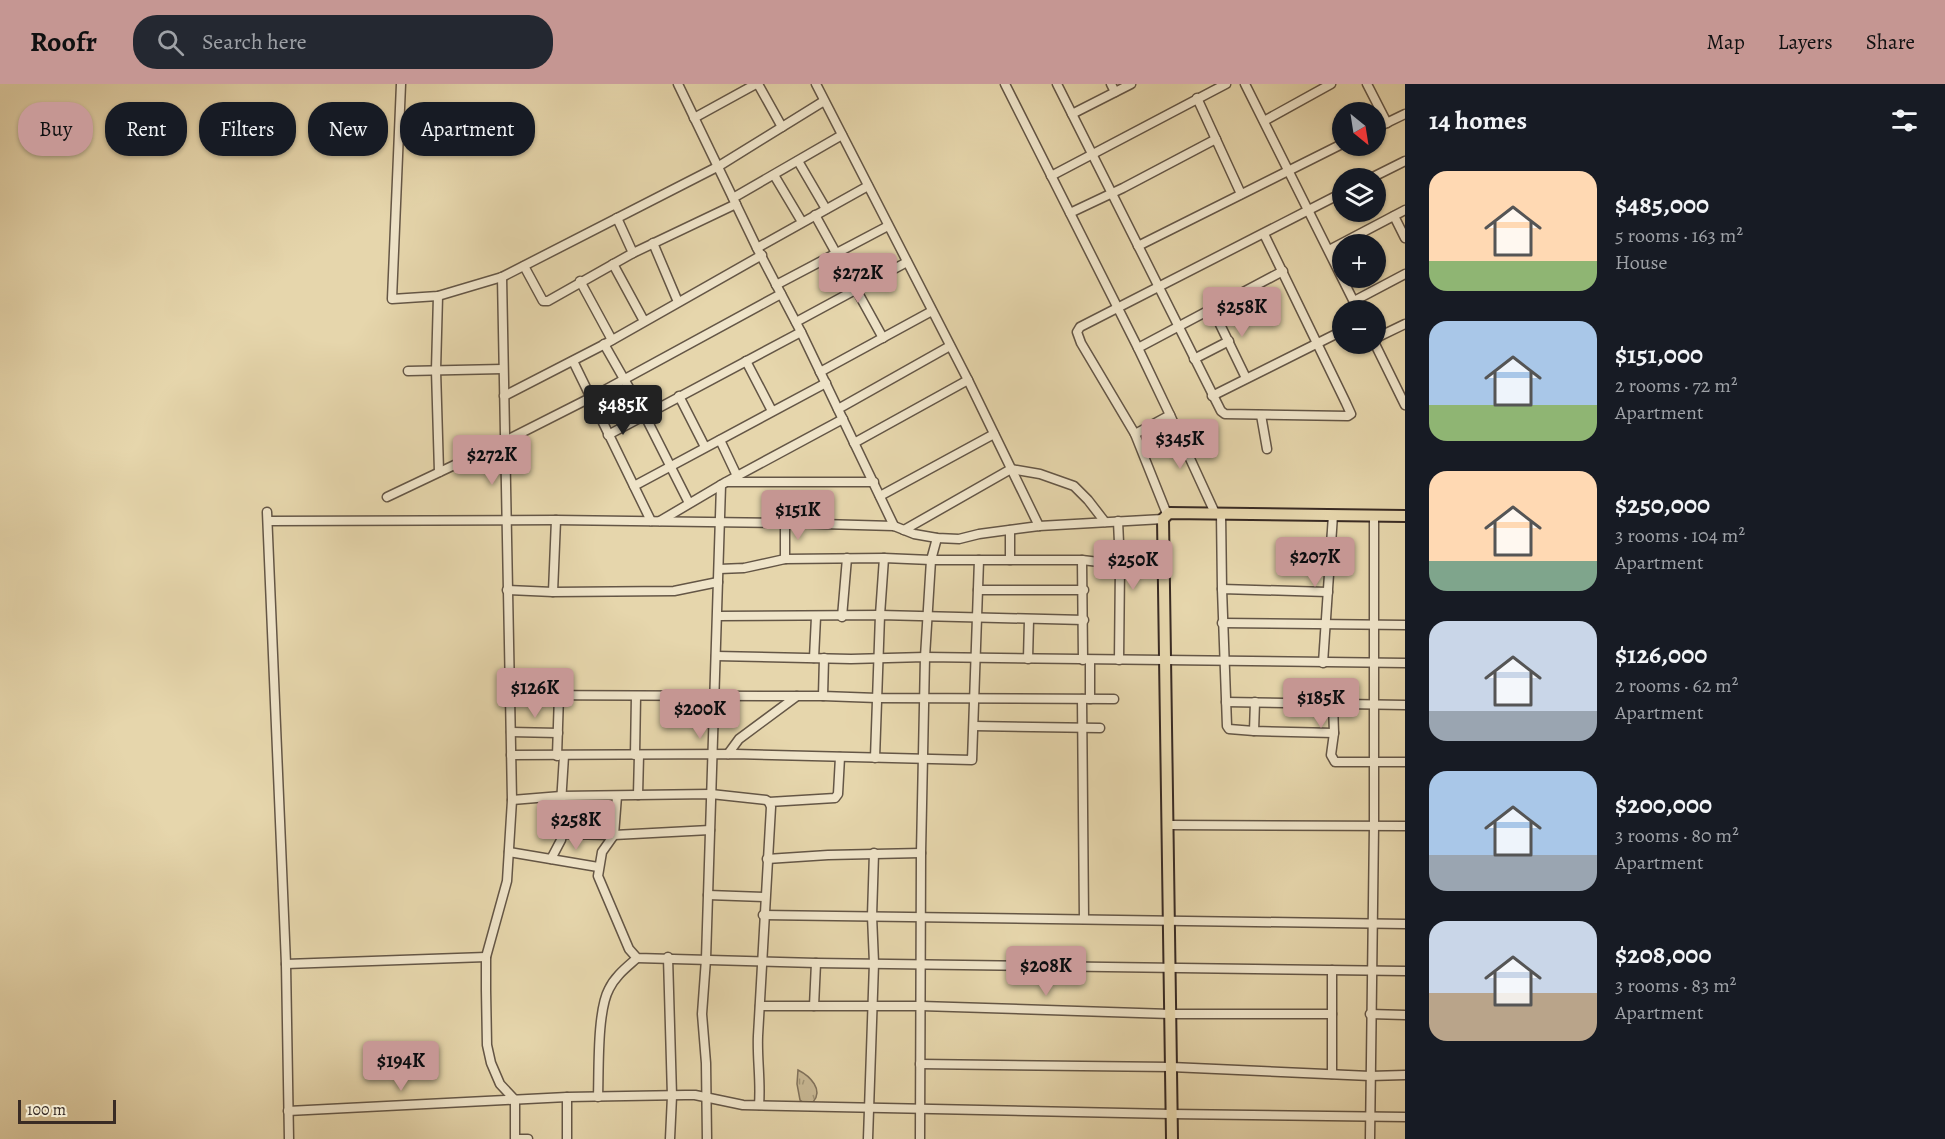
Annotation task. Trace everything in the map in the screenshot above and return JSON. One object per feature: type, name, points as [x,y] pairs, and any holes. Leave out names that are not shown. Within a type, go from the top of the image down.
[{"type":"main road","points":[[1172,1139],[1165,516],[1218,513],[1405,516]]},
{"type":"street","points":[[401,84],[392,299],[438,296],[502,278],[719,165],[825,101]]},
{"type":"street","points":[[678,84],[719,165],[734,201],[826,382],[894,526]]},
{"type":"street","points":[[694,118],[757,84],[782,127]]},
{"type":"street","points":[[816,84],[968,381],[1038,526]]},
{"type":"street","points":[[1006,84],[1218,513],[1227,726],[1229,729],[1254,731],[1334,733]]},
{"type":"street","points":[[1057,84],[1212,396],[1224,414],[1346,417],[1351,414],[1264,234]]},
{"type":"street","points":[[1072,114],[1113,88],[1131,84]]},
{"type":"street","points":[[1052,177],[1226,84]]},
{"type":"street","points":[[1245,84],[1353,300]]},
{"type":"street","points":[[1264,121],[1331,84]]},
{"type":"street","points":[[1367,84],[1388,123],[1405,114]]},
{"type":"street","points":[[1197,98],[1241,194]]},
{"type":"street","points":[[524,266],[545,302],[580,281],[734,201],[842,135]]},
{"type":"street","points":[[1070,213],[1216,139]]},
{"type":"street","points":[[1138,246],[1332,149]]},
{"type":"street","points":[[1386,170],[1405,160]]},
{"type":"street","points":[[798,161],[826,209]]},
{"type":"street","points":[[774,175],[802,222]]},
{"type":"street","points":[[504,396],[573,361],[678,302],[802,222],[868,186]]},
{"type":"street","points":[[289,1139],[286,964],[267,517],[894,526],[914,534],[959,539],[1038,526],[1165,516],[1135,434],[1077,332],[1080,327],[1118,307],[1332,199]]},
{"type":"street","points":[[1329,250],[1405,210]]},
{"type":"street","points":[[815,215],[883,338]]},
{"type":"street","points":[[1394,216],[1405,238]]},
{"type":"street","points":[[617,218],[633,253]]},
{"type":"street","points":[[776,285],[888,226]]},
{"type":"street","points":[[653,243],[678,302]]},
{"type":"street","points":[[796,322],[907,262]]},
{"type":"street","points":[[613,264],[644,321]]},
{"type":"street","points":[[1138,348],[1282,272]]},
{"type":"street","points":[[1358,300],[1405,274]]},
{"type":"street","points":[[502,278],[512,800],[506,888],[486,957],[487,1045],[490,1063],[500,1084],[515,1100],[515,1139],[528,1139]]},
{"type":"street","points":[[580,281],[624,378],[689,503]]},
{"type":"street","points":[[387,497],[590,398],[781,294]]},
{"type":"street","points":[[438,296],[436,370],[440,472]]},
{"type":"street","points":[[1213,309],[1246,378]]},
{"type":"street","points":[[820,372],[932,311]]},
{"type":"street","points":[[1386,333],[1405,324]]},
{"type":"street","points":[[608,435],[801,332]]},
{"type":"street","points":[[1212,396],[1332,336]]},
{"type":"street","points":[[1194,359],[1229,341]]},
{"type":"street","points":[[838,409],[950,346]]},
{"type":"street","points":[[1379,354],[1405,405]]},
{"type":"street","points":[[573,361],[634,486],[655,521]]},
{"type":"street","points":[[746,361],[772,411]]},
{"type":"street","points":[[408,371],[504,369]]},
{"type":"street","points":[[854,443],[968,381]]},
{"type":"street","points":[[634,486],[826,382]]},
{"type":"street","points":[[679,396],[705,447]]},
{"type":"street","points":[[1261,415],[1267,449]]},
{"type":"street","points":[[1135,434],[1170,416]]},
{"type":"street","points":[[655,521],[843,419]]},
{"type":"street","points":[[880,496],[994,434]]},
{"type":"street","points":[[720,440],[737,476]]},
{"type":"street","points":[[904,530],[1011,469],[1040,474],[1074,486],[1105,522]]},
{"type":"street","points":[[724,484],[874,482]]},
{"type":"street","points":[[706,1139],[706,1064],[702,1014],[706,959],[718,569],[724,484]]},
{"type":"street","points":[[1323,663],[1333,515]]},
{"type":"street","points":[[1370,1139],[1374,826],[1374,515]]},
{"type":"street","points":[[553,592],[556,520]]},
{"type":"street","points":[[1118,521],[1119,660]]},
{"type":"street","points":[[784,559],[785,523]]},
{"type":"street","points":[[1010,530],[1010,560]]},
{"type":"street","points":[[920,1139],[921,853],[925,657],[931,560],[938,538]]},
{"type":"street","points":[[718,569],[752,567],[784,559],[847,558],[1082,560],[1125,567],[1164,567]]},
{"type":"street","points":[[842,617],[847,558]]},
{"type":"street","points":[[875,758],[884,558]]},
{"type":"street","points":[[511,755],[728,754],[972,760],[980,560]]},
{"type":"street","points":[[1082,560],[1086,660],[1086,699],[1081,728],[1084,919]]},
{"type":"street","points":[[507,590],[553,592],[682,590],[718,582]]},
{"type":"street","points":[[978,590],[1084,590]]},
{"type":"street","points":[[1222,590],[1328,592]]},
{"type":"street","points":[[718,616],[880,615],[1084,621]]},
{"type":"street","points":[[814,658],[816,617]]},
{"type":"street","points":[[1028,659],[1029,620]]},
{"type":"street","points":[[1222,622],[1405,624]]},
{"type":"street","points":[[716,656],[1405,663]]},
{"type":"street","points":[[823,696],[824,658]]},
{"type":"street","points":[[510,695],[1114,699]]},
{"type":"street","points":[[550,859],[562,834],[560,819],[561,756],[558,733],[559,695]]},
{"type":"street","points":[[636,696],[638,795]]},
{"type":"street","points":[[728,754],[733,744],[797,696]]},
{"type":"street","points":[[1226,702],[1405,705]]},
{"type":"street","points":[[1254,731],[1255,702]]},
{"type":"street","points":[[1333,704],[1334,733],[1331,755],[1335,762],[1405,762]]},
{"type":"street","points":[[974,726],[1100,728]]},
{"type":"street","points":[[511,732],[558,733]]},
{"type":"street","points":[[512,800],[561,796],[711,794],[769,802],[835,798],[838,794],[840,758]]},
{"type":"street","points":[[617,795],[614,835],[602,852],[598,876],[629,948],[637,958]]},
{"type":"street","points":[[759,1105],[757,1055],[760,960],[771,807],[769,802]]},
{"type":"street","points":[[1169,825],[1405,826]]},
{"type":"street","points":[[562,834],[614,835],[710,830]]},
{"type":"street","points":[[509,852],[598,867]]},
{"type":"street","points":[[767,859],[874,853],[921,853]]},
{"type":"street","points":[[868,1139],[874,963],[872,916],[874,853]]},
{"type":"street","points":[[708,895],[765,897]]},
{"type":"street","points":[[763,915],[1405,924]]},
{"type":"street","points":[[286,964],[486,957]]},
{"type":"street","points":[[668,957],[672,1096],[670,1139]]},
{"type":"street","points":[[598,1097],[602,1005],[616,978],[637,958],[1169,969],[1405,971]]},
{"type":"street","points":[[814,1006],[816,963]]},
{"type":"street","points":[[1332,970],[1332,1074]]},
{"type":"street","points":[[760,1006],[921,1006],[1170,1014],[1332,1014]]},
{"type":"street","points":[[1371,1014],[1405,1015]]},
{"type":"street","points":[[920,1064],[1171,1067],[1370,1076],[1405,1075]]},
{"type":"street","points":[[288,1111],[567,1097],[695,1095],[725,1102],[759,1105],[1405,1117]]},
{"type":"street","points":[[567,1097],[567,1139]]},
{"type":"green space","points":[[798,1070],[811,1080],[816,1088],[817,1093],[813,1102],[804,1103],[800,1100],[797,1084]]}]
